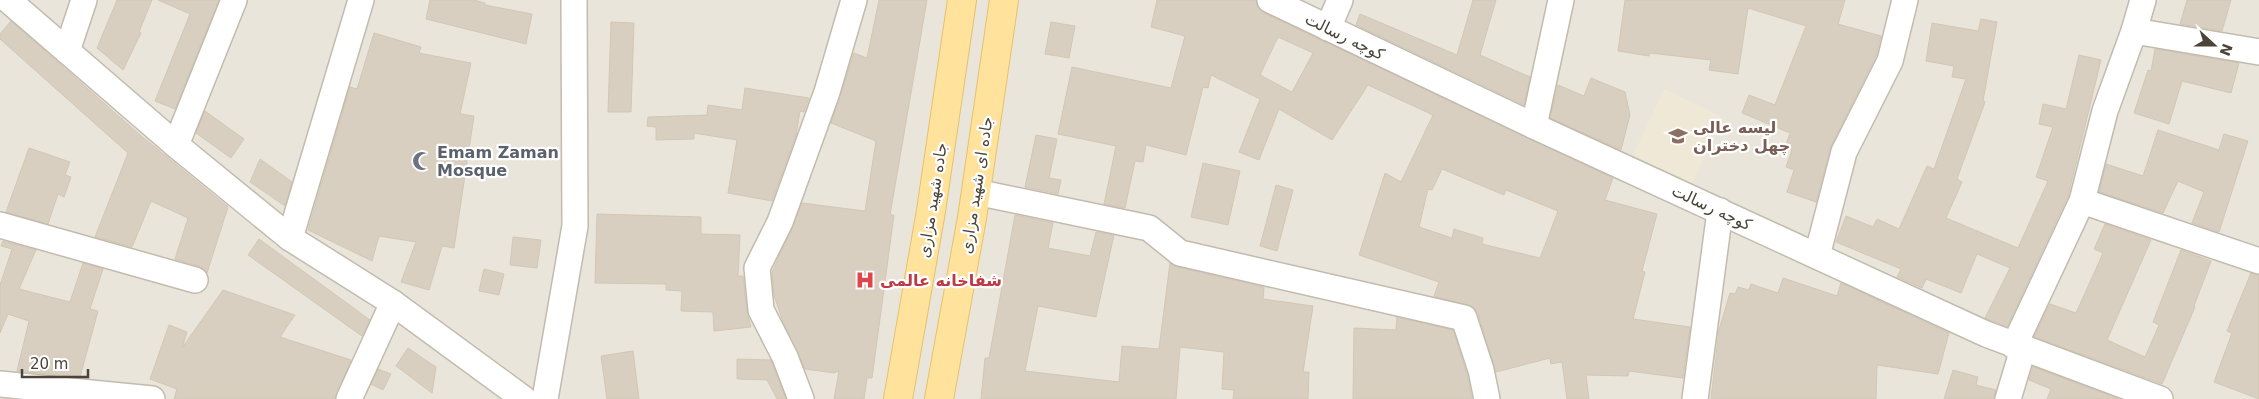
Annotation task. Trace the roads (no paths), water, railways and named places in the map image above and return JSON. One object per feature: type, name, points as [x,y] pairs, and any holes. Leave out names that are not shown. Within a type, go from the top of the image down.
[{"type":"main road","name":"جاده شهید مزاری","points":[[898,399],[931,211],[962,0]]},
{"type":"main road","name":"جاده ای شهید مزاری","points":[[939,399],[976,192],[1004,0]]},
{"type":"street","points":[[8,0],[176,145],[290,238],[393,304],[524,399]]},
{"type":"street","points":[[67,51],[84,0]]},
{"type":"street","points":[[176,145],[234,0]]},
{"type":"street","points":[[290,238],[361,0]]},
{"type":"street","points":[[544,399],[575,226],[574,0]]},
{"type":"street","points":[[801,399],[785,357],[761,310],[757,268],[780,222],[827,92],[854,0]]},
{"type":"street","name":"کوچه رسالت","points":[[1270,0],[1534,126],[2019,347],[2160,399]]},
{"type":"street","points":[[1328,28],[1340,0]]},
{"type":"street","points":[[1534,126],[1561,0]]},
{"type":"street","points":[[1817,256],[1844,152],[1890,61],[1905,0]]},
{"type":"street","points":[[2008,399],[2019,347],[2082,201],[2105,111],[2134,31],[2143,0]]},
{"type":"street","points":[[2134,31],[2259,52]]},
{"type":"street","points":[[976,192],[1149,228],[1180,253],[1464,318],[1481,370],[1487,399]]},
{"type":"street","points":[[2082,201],[2259,261]]},
{"type":"street","points":[[1695,399],[1720,211]]},
{"type":"street","points":[[0,225],[195,280]]},
{"type":"street","points":[[349,399],[393,304]]},
{"type":"street","points":[[0,384],[152,399]]},
{"type":"place","name":"لیسه عالی چهل دختران","points":[[1678,136]]},
{"type":"place","name":"Emam Zaman Mosque","points":[[422,161]]},
{"type":"place","name":"شفاخانه عالمی","points":[[865,280]]}]
